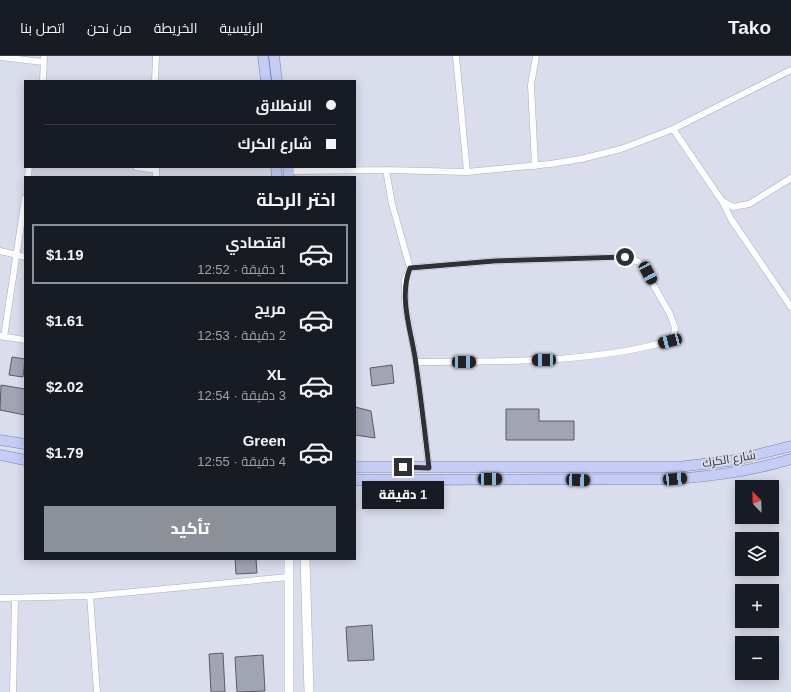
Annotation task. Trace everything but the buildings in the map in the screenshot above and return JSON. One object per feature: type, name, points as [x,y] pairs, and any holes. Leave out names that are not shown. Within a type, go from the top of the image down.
[{"type":"main road","points":[[263,56],[266,80]]},
{"type":"main road","points":[[274,56],[277,80]]},
{"type":"main road","points":[[0,440],[24,444]]},
{"type":"main road","name":"شارع الكرك","points":[[356,467],[649,468],[710,463],[756,456],[791,446]]},
{"type":"main road","points":[[0,456],[24,460]]},
{"type":"main road","name":"شارع الكرك","points":[[356,480],[593,481],[675,479],[756,468],[791,459]]},
{"type":"main road","points":[[593,468],[593,481]]},
{"type":"main road","points":[[289,560],[289,692]]},
{"type":"main road","points":[[305,560],[309,692]]},
{"type":"street","points":[[155,80],[156,56]]},
{"type":"street","points":[[456,56],[467,172]]},
{"type":"street","points":[[535,166],[530,85],[536,56]]},
{"type":"street","points":[[0,57],[44,59],[44,80]]},
{"type":"street","points":[[289,172],[386,170],[467,172],[535,166],[598,155],[621,149],[673,129],[791,70]]},
{"type":"street","points":[[673,129],[722,200],[731,219],[791,307]]},
{"type":"street","points":[[146,168],[156,169]]},
{"type":"street","points":[[386,170],[392,204],[410,268],[405,280],[404,290],[416,362],[429,468]]},
{"type":"street","points":[[722,200],[733,207],[749,204],[791,178]]},
{"type":"street","points":[[24,205],[17,255],[2,337],[24,340]]},
{"type":"street","points":[[0,251],[24,257]]},
{"type":"street","points":[[410,268],[494,261],[625,257],[639,262],[648,273],[675,328],[673,338],[670,341],[591,357],[559,360],[416,362]]},
{"type":"street","points":[[0,598],[90,596],[289,577]]},
{"type":"street","points":[[90,596],[97,692]]},
{"type":"street","points":[[13,692],[15,598]]},
{"type":"route","points":[[403,467],[429,468],[416,362],[405,303],[405,280],[410,268],[494,261],[625,257]]}]
